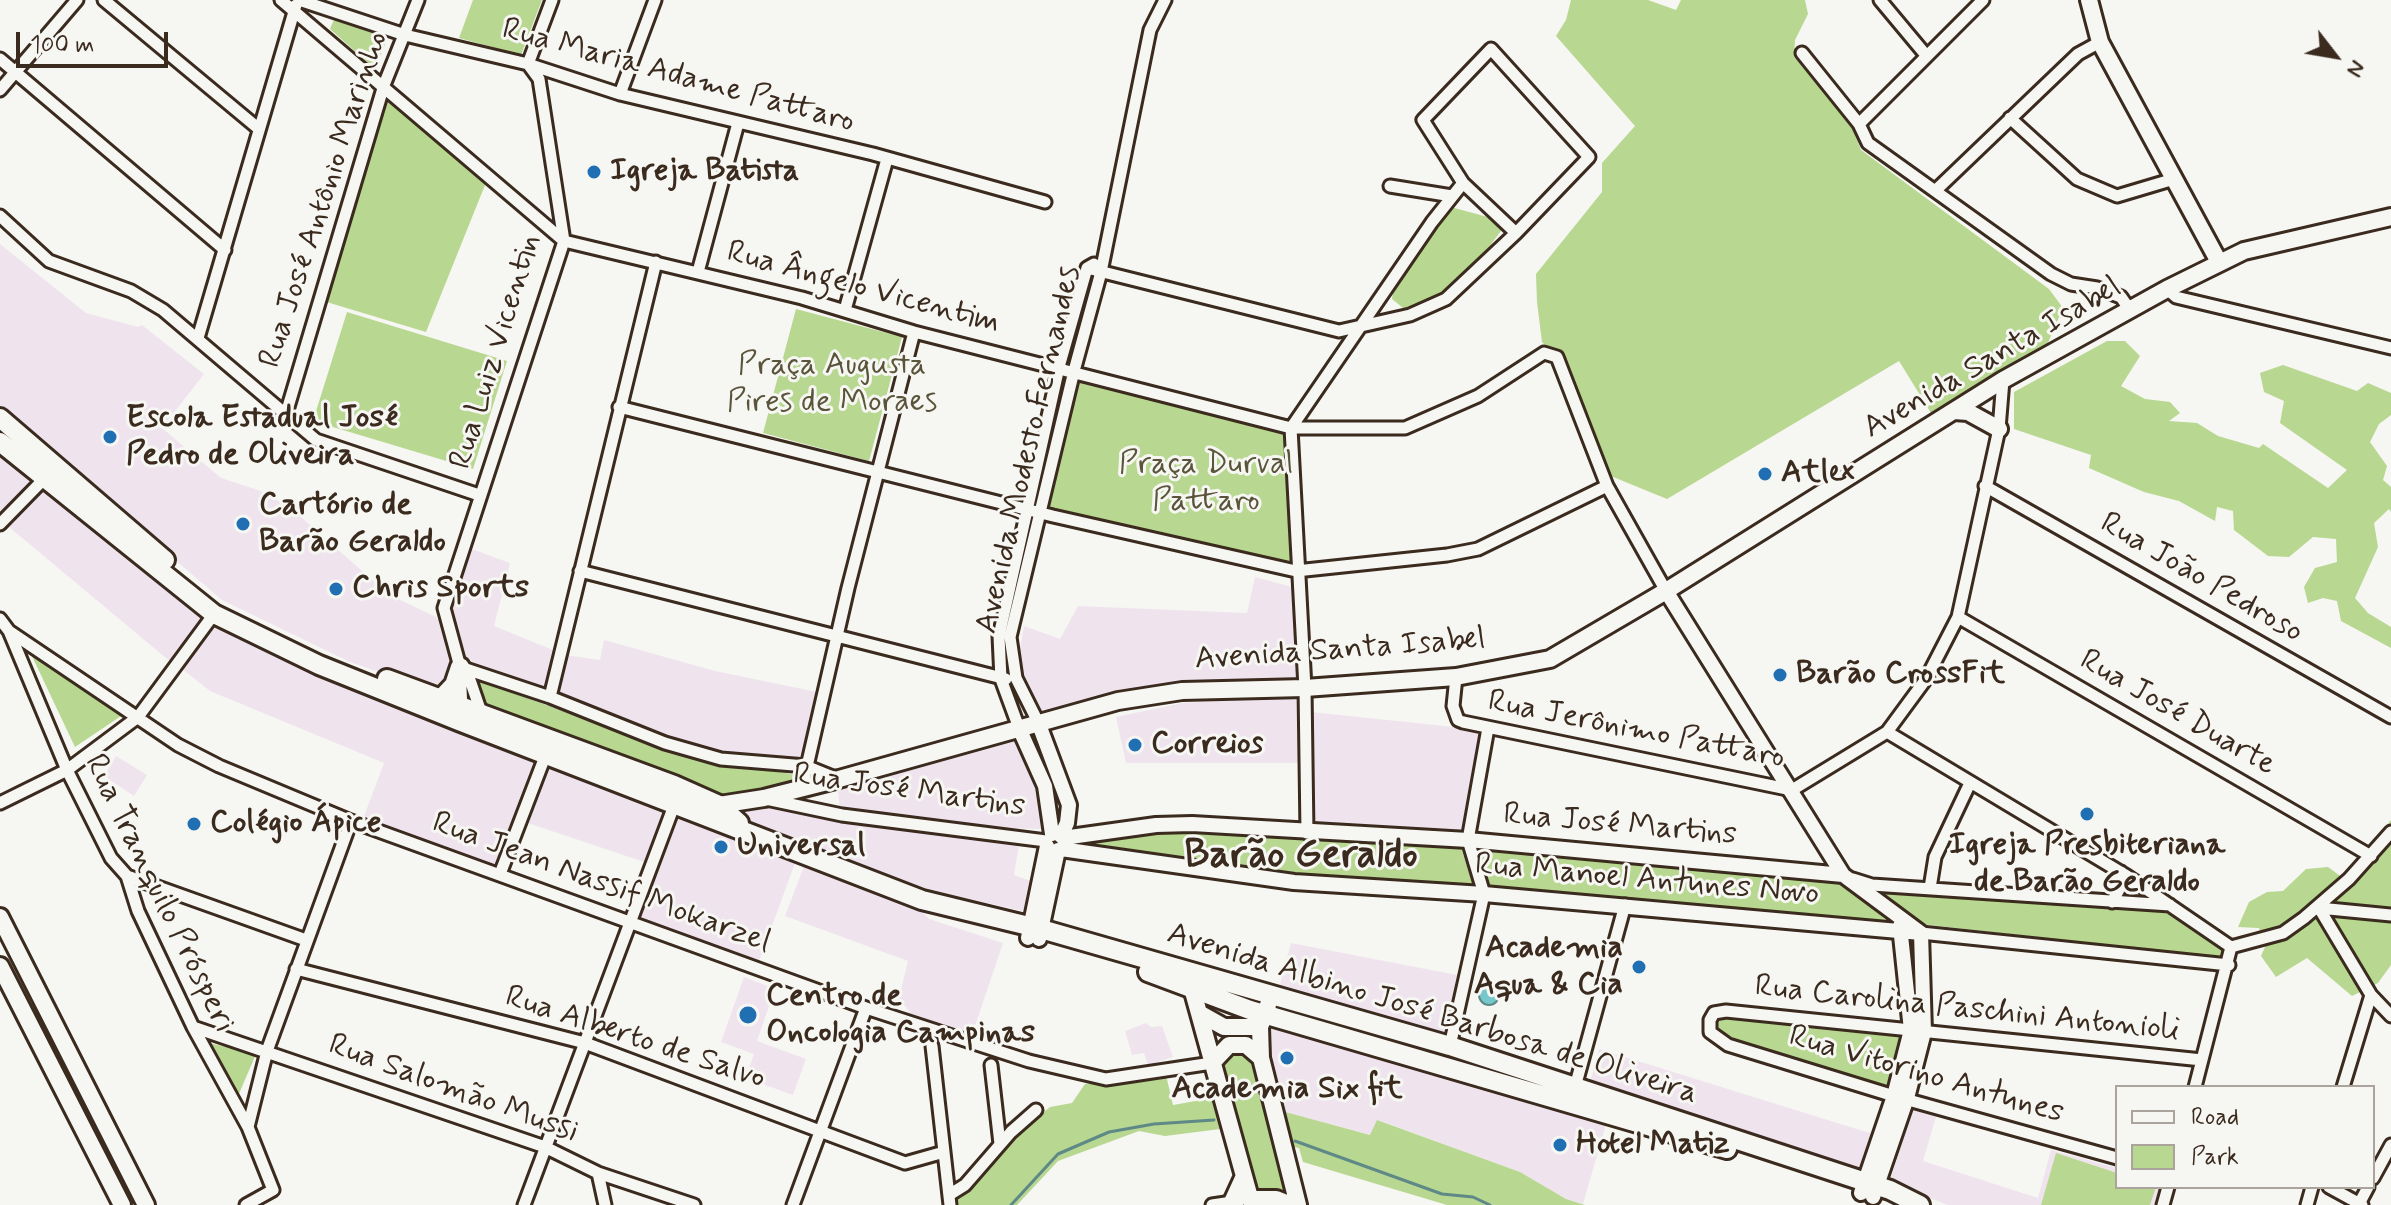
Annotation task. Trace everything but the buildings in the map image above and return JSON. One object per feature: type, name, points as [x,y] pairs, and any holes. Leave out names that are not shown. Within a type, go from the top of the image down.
[{"type":"main road","points":[[2089,0],[2100,42],[2219,262]]},
{"type":"main road","name":"Avenida Santa Isabel","points":[[719,805],[764,798],[839,779],[1118,701],[1182,691],[1305,688],[1456,677],[1550,659],[1666,591],[2003,380],[2167,289],[2244,251],[2391,217]]},
{"type":"main road","points":[[1954,411],[1968,412],[1999,429]]},
{"type":"main road","name":"Avenida Albino José Barbosa de Oliveira","points":[[0,418],[44,479],[214,614],[319,665],[461,715],[546,754],[922,900],[931,910],[1236,985],[1265,1013],[1869,1189],[1908,1205]]},
{"type":"main road","name":"Avenida Albino José Barbosa de Oliveira","points":[[0,442],[23,449],[220,604],[335,660],[440,700],[461,715],[482,715],[719,805],[748,832]]},
{"type":"main road","points":[[440,700],[454,685],[460,667]]},
{"type":"main road","points":[[693,809],[719,805]]},
{"type":"main road","points":[[0,917],[146,1205]]},
{"type":"main road","name":"Avenida Albino José Barbosa de Oliveira","points":[[1034,933],[1115,960],[1200,999],[1450,1046],[1920,1205]]},
{"type":"main road","points":[[0,966],[122,1205]]},
{"type":"main road","points":[[1200,999],[1236,985]]},
{"type":"main road","points":[[1200,999],[1224,1027],[1265,1013],[1261,1058],[1298,1205]]},
{"type":"main road","points":[[1200,999],[1212,1063],[1251,1202],[1276,1199],[1291,1205]]},
{"type":"main road","points":[[1212,1063],[1229,1045],[1246,1045],[1261,1058]]},
{"type":"main road","points":[[1232,1202],[1243,1178]]},
{"type":"street","points":[[0,90],[77,0]]},
{"type":"street","points":[[104,0],[259,129]]},
{"type":"street","name":"Rua Ângelo Vicentim","points":[[281,0],[297,3],[384,85],[564,241],[698,272],[845,310],[914,332],[1291,428],[1405,428],[1478,396],[1544,353],[1557,357],[1565,369],[1607,486]]},
{"type":"street","name":"Rua José Antônio Marinho","points":[[285,417],[384,85],[418,0]]},
{"type":"street","points":[[528,64],[552,0]]},
{"type":"street","points":[[620,94],[655,0]]},
{"type":"street","name":"Avenida Modesto Fernandes","points":[[1034,933],[1056,842],[1067,823],[1069,805],[1038,722],[1016,678],[1010,637],[1101,272],[1150,30],[1165,0]]},
{"type":"street","points":[[1880,0],[1925,54]]},
{"type":"street","points":[[1859,124],[1925,54],[1983,0]]},
{"type":"street","points":[[198,338],[297,3]]},
{"type":"street","name":"Rua Maria Adame Pattaro","points":[[297,3],[405,35],[528,64],[620,94],[887,159],[1045,202]]},
{"type":"street","points":[[1935,191],[2078,54],[2100,42]]},
{"type":"street","points":[[1087,268],[1339,331],[1410,315],[1446,299],[1516,233],[1589,157],[1491,49],[1423,120],[1463,183],[1516,233]]},
{"type":"street","points":[[1802,53],[1859,124],[1868,143],[2051,274],[2071,284],[2097,288],[2121,297],[2130,310]]},
{"type":"street","points":[[0,59],[225,250]]},
{"type":"street","name":"Rua Luiz Vicentin","points":[[461,715],[460,667],[444,608],[564,241],[539,79],[528,64]]},
{"type":"street","points":[[2010,118],[2077,179],[2117,196],[2174,179]]},
{"type":"street","points":[[698,272],[738,123]]},
{"type":"street","points":[[845,310],[887,159]]},
{"type":"street","points":[[1307,833],[1305,688],[1296,571],[1291,428],[1463,183]]},
{"type":"street","points":[[1390,186],[1452,196]]},
{"type":"street","points":[[0,216],[49,261],[144,297],[198,338],[285,417],[326,445],[479,495]]},
{"type":"street","points":[[2374,221],[2391,225]]},
{"type":"street","name":"Avenida Modesto Fernandes","points":[[1056,842],[1045,786],[1001,679],[999,636],[1059,367],[1087,268],[1103,256]]},
{"type":"street","points":[[550,697],[656,262]]},
{"type":"street","points":[[2167,289],[2176,297],[2391,348]]},
{"type":"street","points":[[802,788],[836,636],[914,332]]},
{"type":"street","name":"Rua Jerônimo Pattaro","points":[[1456,677],[1453,706],[1458,720],[1792,790],[1887,732],[1926,679],[1958,617],[1999,429],[2003,380]]},
{"type":"street","points":[[619,407],[1042,513],[1296,571],[1478,549],[1607,486],[1666,591],[1843,875],[1921,933],[1917,1031],[1900,1097],[1869,1189]]},
{"type":"street","points":[[0,524],[44,479]]},
{"type":"street","name":"Rua João Pedroso","points":[[1985,486],[2391,717]]},
{"type":"street","points":[[580,571],[1001,679],[1016,678]]},
{"type":"street","points":[[0,803],[67,770],[138,717],[214,614]]},
{"type":"street","name":"Rua José Duarte","points":[[1958,617],[2371,856]]},
{"type":"street","name":"Rua Tranquilo Prósperi","points":[[0,619],[9,631],[67,770],[111,858],[127,876],[138,911],[193,1027],[248,1127],[273,1190],[246,1205]]},
{"type":"street","name":"Rua Jean Nassif Mokarzel","points":[[9,631],[178,745],[219,766],[351,821],[866,1008],[1029,1061],[1106,1079],[1212,1063]]},
{"type":"street","points":[[460,667],[550,697],[665,743],[721,759],[806,766],[839,779]]},
{"type":"street","points":[[460,667],[469,677],[482,715]]},
{"type":"street","points":[[1450,1046],[1484,894],[1468,840],[1488,728]]},
{"type":"street","points":[[1887,732],[2121,872],[2231,947]]},
{"type":"street","points":[[500,874],[546,754]]},
{"type":"street","points":[[1930,888],[1935,857],[1970,783]]},
{"type":"street","name":"Rua José Martins","points":[[764,798],[842,815],[1056,842],[1180,825],[1468,840],[1843,875],[1872,885],[2171,905]]},
{"type":"street","points":[[524,1205],[675,803]]},
{"type":"street","points":[[248,1127],[267,1051],[351,821]]},
{"type":"street","points":[[2231,947],[2283,933],[2319,908],[2391,832]]},
{"type":"street","name":"Rua Manoel Antunes Novo","points":[[1056,842],[1294,882],[1625,905],[2229,965]]},
{"type":"street","points":[[2112,902],[2121,886],[2121,872]]},
{"type":"street","points":[[127,876],[306,940]]},
{"type":"street","points":[[1575,1087],[1625,905]]},
{"type":"street","points":[[2319,908],[2391,915]]},
{"type":"street","points":[[2319,908],[2371,995],[2391,1016]]},
{"type":"street","points":[[1897,916],[1917,1031]]},
{"type":"street","points":[[2196,1085],[2229,965],[2231,947]]},
{"type":"street","name":"Rua Alberto de Salvo","points":[[296,969],[585,1043],[905,1163],[944,1152]]},
{"type":"street","points":[[2344,1085],[2371,995]]},
{"type":"street","points":[[793,1205],[866,1008]]},
{"type":"street","name":"Rua Carolina Paschini Antonioli","points":[[1726,1011],[2202,1060]]},
{"type":"street","name":"Rua Vitorino Antunes","points":[[1726,1011],[1714,1013],[1710,1020],[1710,1032],[1721,1041],[1900,1097],[2115,1157]]},
{"type":"street","name":"Rua Salomão Mussi","points":[[193,1027],[545,1147],[598,1173],[694,1205]]},
{"type":"street","points":[[932,1046],[950,1200]]},
{"type":"street","points":[[991,1065],[1000,1144]]},
{"type":"street","points":[[950,1200],[1000,1144],[1036,1110]]},
{"type":"street","points":[[2375,1174],[2391,1145]]},
{"type":"street","points":[[598,1173],[605,1205]]},
{"type":"street","points":[[2333,1189],[2361,1204]]},
{"type":"street","points":[[1212,1205],[1251,1202]]},
{"type":"shaded area","points":[[0,244],[86,313],[138,327],[142,325],[204,374],[162,428],[221,478],[267,493],[301,517],[388,594],[436,617],[445,631],[455,664],[439,693],[350,662],[222,600],[0,410]]},
{"type":"shaded area","points":[[0,453],[32,479],[0,513]]},
{"type":"shaded area","points":[[47,485],[209,615],[172,663],[9,527]]},
{"type":"shaded area","points":[[469,548],[510,563],[494,626],[565,655],[600,660],[604,640],[715,671],[817,692],[799,760],[722,753],[668,738],[479,668],[463,653],[449,612]]},
{"type":"shaded area","points":[[1255,577],[1292,587],[1300,683],[1187,686],[1041,720],[1025,684],[1019,655],[1024,626],[1060,639],[1078,606],[1247,613]]},
{"type":"shaded area","points":[[215,620],[538,756],[498,867],[363,819],[384,763],[210,691],[181,668]]},
{"type":"shaded area","points":[[1299,696],[1298,763],[1126,763],[1116,717],[1182,703]]},
{"type":"shaded area","points":[[1311,712],[1483,730],[1464,832],[1312,827]]},
{"type":"shaded area","points":[[1020,740],[1040,787],[1045,829],[989,828],[840,813],[838,790]]},
{"type":"shaded area","points":[[116,756],[147,775],[134,796],[104,776]]},
{"type":"shaded area","points":[[547,759],[667,804],[644,862],[525,822]]},
{"type":"shaded area","points":[[773,803],[836,820],[1019,844],[1014,875],[1031,881],[1023,911],[933,891],[747,823],[736,810]]},
{"type":"shaded area","points":[[679,810],[798,855],[758,964],[636,920]]},
{"type":"shaded area","points":[[806,861],[916,905],[929,919],[1003,943],[972,1035],[914,1018],[899,998],[908,961],[785,916]]},
{"type":"shaded area","points":[[1291,943],[1457,975],[1448,1040],[1278,992]]},
{"type":"shaded area","name":"Centro de Oncologia Campinas","points":[[744,977],[775,989],[757,1041],[806,1059],[793,1095],[746,1078],[754,1054],[721,1042]]},
{"type":"shaded area","points":[[1268,1019],[1606,1124],[1583,1204],[1566,1199],[1520,1172],[1378,1120],[1371,1135],[1273,1109],[1261,1058]]},
{"type":"shaded area","points":[[1146,1023],[1151,1027],[1162,1026],[1173,1057],[1148,1065],[1144,1053],[1132,1055],[1125,1031]]},
{"type":"shaded area","points":[[1599,1049],[1876,1135],[1861,1175],[1589,1086]]},
{"type":"shaded area","points":[[1913,1107],[1936,1117],[1923,1161],[2038,1198],[2051,1150],[2115,1167],[2115,1189],[2160,1189],[2156,1205],[1948,1205],[1890,1181]]},
{"type":"green space","points":[[473,0],[542,0],[521,55],[459,38]]},
{"type":"green space","points":[[1571,0],[1648,0],[1676,10],[1681,0],[1805,0],[1808,14],[1795,40],[1794,57],[1847,116],[1861,150],[2049,289],[2063,308],[2047,345],[1931,413],[1899,361],[1667,499],[1606,474],[1566,367],[1542,342],[1537,302],[1536,274],[1602,192],[1602,163],[1635,126],[1556,36],[1566,20]]},
{"type":"green space","points":[[335,17],[387,39],[375,69],[330,29]]},
{"type":"green space","points":[[385,92],[487,180],[426,332],[320,300]]},
{"type":"green space","points":[[1447,206],[1495,219],[1503,228],[1478,262],[1443,296],[1407,311],[1392,299],[1394,285]]},
{"type":"green space","name":"Praça Augusta Pires de Moraes","points":[[796,309],[902,337],[869,461],[763,433]]},
{"type":"green space","points":[[347,312],[507,361],[473,469],[313,421]]},
{"type":"green space","points":[[2107,341],[2125,341],[2140,356],[2121,386],[2145,399],[2170,402],[2180,413],[2169,421],[2197,423],[2218,436],[2259,448],[2263,444],[2328,488],[2347,470],[2280,423],[2284,401],[2264,392],[2260,373],[2283,365],[2357,391],[2368,383],[2391,393],[2391,415],[2379,424],[2370,442],[2387,466],[2383,480],[2391,487],[2391,512],[2389,509],[2374,523],[2378,547],[2355,598],[2368,613],[2391,627],[2391,648],[2341,621],[2337,601],[2323,598],[2308,603],[2304,587],[2315,568],[2337,562],[2336,539],[2313,537],[2289,557],[2268,556],[2234,530],[2233,511],[2217,507],[2215,521],[2179,501],[2144,492],[2089,468],[2091,455],[2014,429],[2014,392]]},
{"type":"green space","name":"Praça Durval Pattaro","points":[[1077,378],[1286,432],[1293,579],[1048,511]]},
{"type":"green space","points":[[31,654],[121,716],[75,747]]},
{"type":"green space","points":[[481,681],[668,750],[714,764],[742,764],[795,775],[800,780],[796,786],[737,797],[713,795],[485,710],[477,683]]},
{"type":"green space","points":[[2391,820],[2391,965],[2378,983],[2352,996],[2307,958],[2276,977],[2261,956],[2265,947],[2259,928],[2238,927],[2249,902],[2267,892],[2283,891],[2306,869],[2328,867],[2343,878]]},
{"type":"green space","points":[[1161,831],[1460,845],[1474,888],[1192,866],[1069,848],[1069,841]]},
{"type":"green space","points":[[1472,844],[1842,877],[1888,922],[1484,894]]},
{"type":"green space","points":[[1878,890],[2169,911],[2223,947],[2221,958],[1921,924]]},
{"type":"green space","points":[[1715,1014],[1907,1034],[1892,1094],[1715,1036]]},
{"type":"green space","points":[[209,1043],[256,1054],[238,1096]]},
{"type":"green space","points":[[1239,1048],[1259,1062],[1296,1205],[1254,1205],[1228,1128],[1165,1136],[1139,1131],[1058,1161],[1017,1205],[953,1205],[1011,1139],[1050,1107],[1072,1103],[1085,1084],[1166,1075],[1173,1105],[1224,1096],[1215,1063]]},
{"type":"green space","points":[[1278,1110],[1370,1135],[1377,1120],[1520,1172],[1566,1199],[1585,1205],[1447,1205],[1303,1162],[1299,1148],[1288,1146]]},
{"type":"green space","points":[[2056,1153],[2115,1172],[2115,1189],[2155,1189],[2150,1205],[2041,1205]]},
{"type":"water","points":[[1489,985],[1496,988],[1499,995],[1496,1002],[1489,1005],[1482,1002],[1479,995],[1482,988]]},
{"type":"waterway","points":[[1011,1205],[1058,1154],[1109,1132],[1154,1124],[1214,1120]]},
{"type":"waterway","points":[[1295,1141],[1442,1194],[1473,1197],[1490,1205]]},
{"type":"place","name":"Igreja Batista","points":[[594,172]]},
{"type":"place","name":"Escola Estadual José Pedro de Oliveira","points":[[110,437]]},
{"type":"place","name":"Atlex","points":[[1765,474]]},
{"type":"place","name":"Cartório de Barão Geraldo","points":[[243,524]]},
{"type":"place","name":"Chris Sports","points":[[336,589]]},
{"type":"place","name":"Barão CrossFit","points":[[1780,675]]},
{"type":"place","name":"Correios","points":[[1135,745]]},
{"type":"place","name":"Igreja Presbiteriana de Barão Geraldo","points":[[2087,814]]},
{"type":"place","name":"Colégio Ápice","points":[[194,824]]},
{"type":"place","name":"Universal","points":[[721,847]]},
{"type":"place","name":"Academia Aqua & Cia","points":[[1639,967]]},
{"type":"place","name":"Centro de Oncologia Campinas","points":[[748,1015]]},
{"type":"place","name":"Academia Six fit","points":[[1287,1058]]},
{"type":"place","name":"Hotel Matiz","points":[[1560,1145]]},
{"type":"district","name":"Barão Geraldo","points":[[1301,858]]}]
